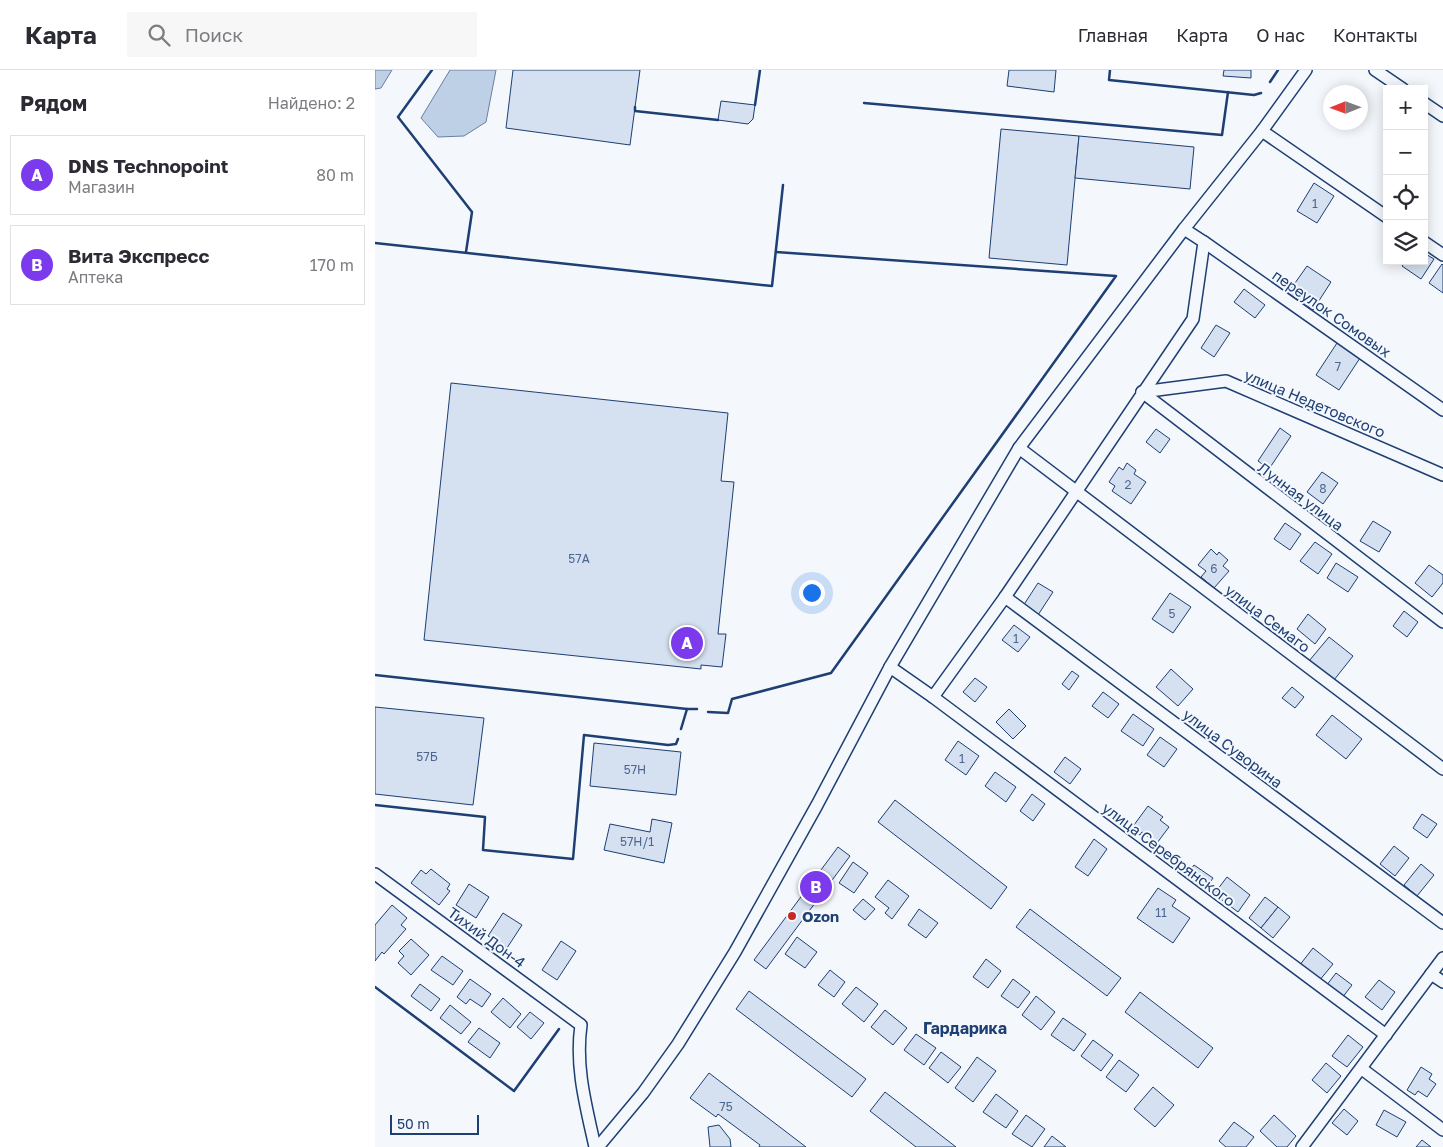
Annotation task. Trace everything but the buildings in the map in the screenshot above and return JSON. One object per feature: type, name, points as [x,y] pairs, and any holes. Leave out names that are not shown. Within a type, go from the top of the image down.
[{"type":"street","points":[[597,1147],[643,1093],[678,1044],[735,952],[817,805],[890,667],[1019,448],[1184,229],[1262,132],[1306,70]]},
{"type":"street","points":[[1375,70],[1397,85]]},
{"type":"street","points":[[1428,106],[1443,116]]},
{"type":"street","points":[[1262,132],[1383,214]]},
{"type":"street","name":"переулок Сомовых","points":[[1184,229],[1443,410]]},
{"type":"street","points":[[933,697],[1005,597],[1193,319],[1204,242]]},
{"type":"street","points":[[1428,245],[1443,255]]},
{"type":"street","name":"улица Недетовского","points":[[1142,392],[1226,381],[1443,475]]},
{"type":"street","name":"Лунная улица","points":[[1142,392],[1443,622]]},
{"type":"street","name":"улица Семаго","points":[[1019,448],[1443,769]]},
{"type":"street","name":"улица Суворина","points":[[1005,597],[1443,923]]},
{"type":"street","name":"улица Серебрянского","points":[[890,667],[933,697],[1386,1035]]},
{"type":"street","name":"Тихий Дон-4","points":[[375,874],[581,1025],[577,1049],[584,1098],[597,1147]]},
{"type":"street","points":[[1302,1147],[1443,958]]},
{"type":"street","points":[[1431,974],[1443,982]]},
{"type":"street","points":[[1362,1069],[1443,1130]]},
{"type":"water","points":[[375,70],[392,70],[381,88],[375,89]]},
{"type":"water","points":[[450,70],[496,70],[486,122],[464,136],[438,137],[421,118]]},
{"type":"wall","points":[[432,70],[398,117],[472,212],[466,252]]},
{"type":"wall","points":[[755,105],[760,70]]},
{"type":"wall","points":[[1110,70],[1109,80],[1254,95],[1261,93]]},
{"type":"wall","points":[[1270,82],[1278,70]]},
{"type":"wall","points":[[864,103],[1222,135],[1228,92]]},
{"type":"wall","points":[[635,107],[635,111],[718,120]]},
{"type":"wall","points":[[375,243],[772,286],[783,185]]},
{"type":"wall","points":[[708,712],[728,713],[732,699],[831,673],[1116,276],[776,252]]},
{"type":"wall","points":[[375,675],[687,709]]},
{"type":"wall","points":[[681,729],[687,709],[697,709]]},
{"type":"wall","points":[[375,805],[485,817],[483,850],[573,859],[584,735],[668,745],[676,744],[678,739]]},
{"type":"wall","points":[[375,987],[514,1091],[559,1029]]},
{"type":"place","name":"DNS Technopoint","points":[[687,643]]},
{"type":"place","name":"Вита Экспресс","points":[[816,887]]},
{"type":"place","name":"Ozon","points":[[792,916]]},
{"type":"district","name":"Гардарика","points":[[965,1028]]}]
